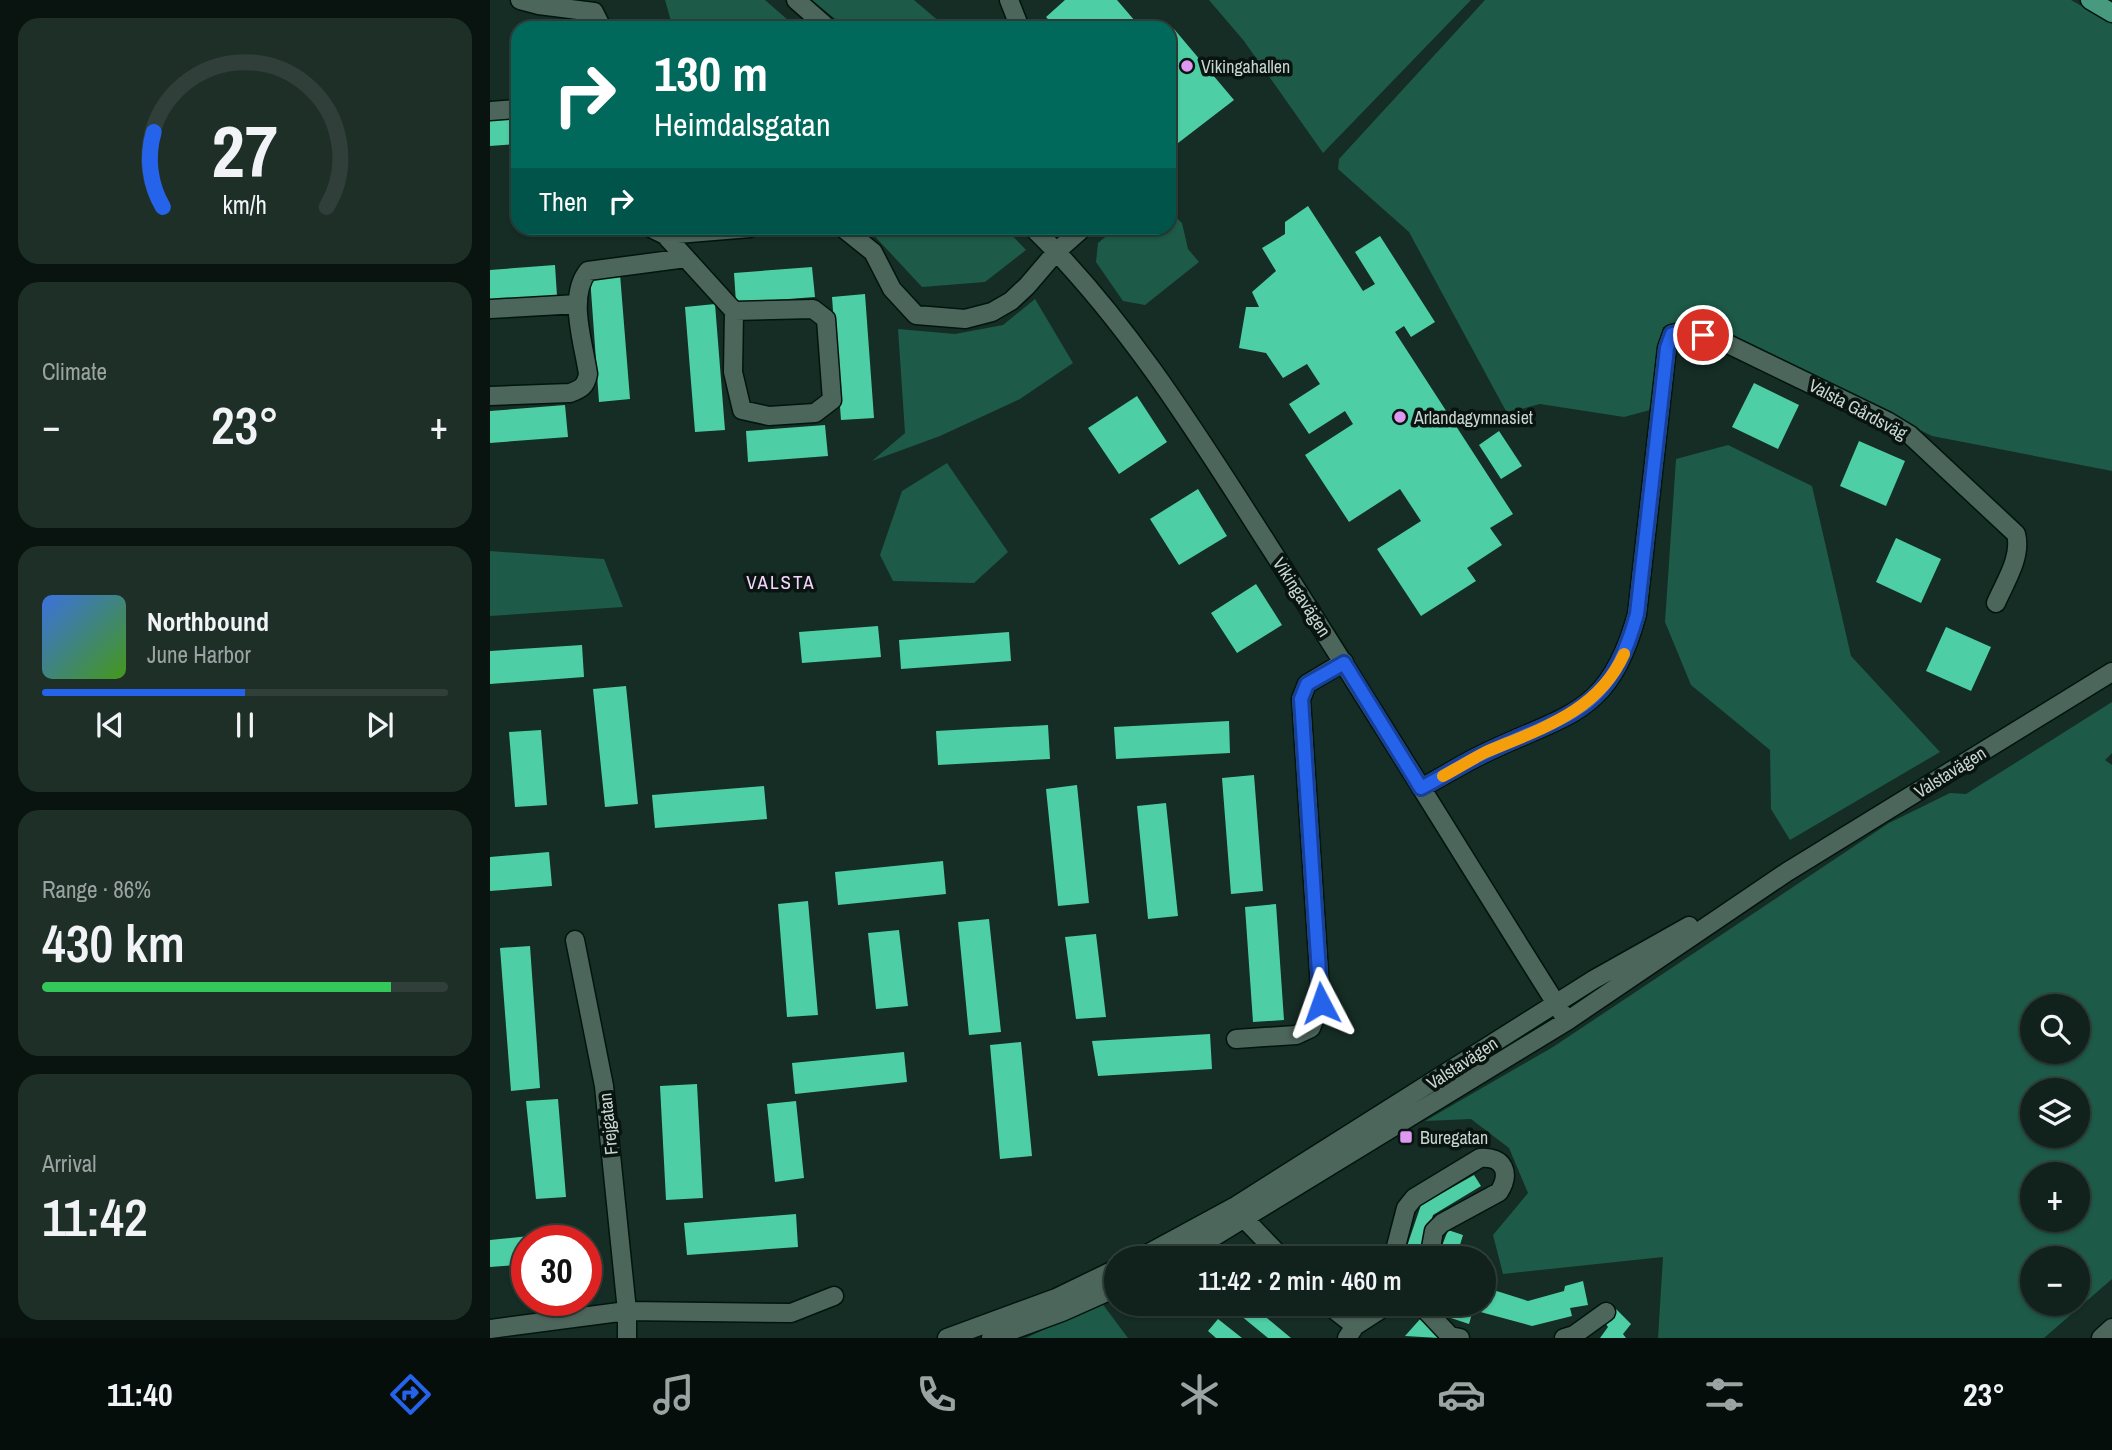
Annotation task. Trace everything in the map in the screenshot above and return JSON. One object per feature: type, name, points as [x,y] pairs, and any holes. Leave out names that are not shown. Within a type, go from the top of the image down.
[{"type":"main road","points":[[2090,0],[2112,13]]},
{"type":"street","points":[[520,0],[594,12],[598,21]]},
{"type":"street","points":[[796,0],[820,21]]},
{"type":"street","points":[[1009,0],[1017,21]]},
{"type":"street","points":[[490,111],[511,110]]},
{"type":"street","points":[[662,235],[734,311],[733,372],[742,410],[769,416],[815,413],[832,400],[826,319],[813,309],[734,311]]},
{"type":"street","points":[[852,235],[873,252],[892,289],[916,314],[965,319],[992,312],[1011,301],[1075,235]]},
{"type":"street","name":"Vikingavägen","points":[[1040,235],[1057,251],[1119,327],[1189,422],[1344,663],[1567,1021]]},
{"type":"street","points":[[490,396],[570,393],[582,389],[588,374],[578,304],[582,278],[588,271],[686,258]]},
{"type":"street","points":[[490,309],[578,304]]},
{"type":"street","name":"Valsta Gårdsväg","points":[[1421,788],[1483,754],[1554,724],[1579,709],[1600,692],[1618,668],[1630,641],[1637,614],[1667,348],[1672,334],[1681,332],[1703,335],[1730,345],[1887,421],[1910,435],[2016,534],[2017,554],[1996,603]]},
{"type":"street","points":[[1236,1039],[1296,1035],[1311,1028],[1321,1003],[1301,699],[1307,684],[1344,663]]},
{"type":"street","name":"Valstavägen","points":[[1166,1246],[1239,1213],[1567,1021],[1787,872],[2112,672]]},
{"type":"street","name":"Valstavägen","points":[[1195,1246],[1239,1213],[1593,979],[1787,872]]},
{"type":"street","name":"Frejgatan","points":[[575,940],[604,1086],[627,1311],[627,1338]]},
{"type":"street","points":[[1395,1246],[1406,1208],[1414,1198],[1480,1158],[1491,1157],[1500,1163],[1506,1174],[1499,1192],[1442,1223],[1434,1231],[1431,1246]]},
{"type":"street","points":[[1239,1213],[1271,1246]]},
{"type":"street","points":[[947,1338],[1056,1298],[1104,1275]]},
{"type":"street","points":[[991,1338],[1104,1293]]},
{"type":"street","points":[[490,1329],[627,1311],[792,1313],[834,1296]]},
{"type":"street","points":[[1564,1338],[1574,1335],[1606,1312]]},
{"type":"street","points":[[1337,1316],[1351,1332],[1372,1316]]},
{"type":"street","points":[[1431,1316],[1450,1336],[1460,1338]]},
{"type":"street","points":[[2101,1338],[2112,1328]]},
{"type":"green space","points":[[665,0],[765,0],[789,21],[671,21]]},
{"type":"green space","points":[[812,0],[914,0],[939,21],[838,21]]},
{"type":"green space","points":[[1209,0],[1471,0],[1323,153],[1244,41]]},
{"type":"green space","points":[[1485,0],[2071,0],[2112,23],[2112,471],[1932,436],[1715,327],[1663,327],[1650,410],[1624,417],[1540,404],[1507,413],[1409,232],[1338,169],[1339,159]]},
{"type":"green space","points":[[1176,217],[1182,223],[1188,249],[1199,262],[1145,305],[1123,301],[1096,262],[1098,243],[1108,235],[1176,235]]},
{"type":"green space","points":[[874,235],[1012,235],[1026,250],[985,282],[922,287]]},
{"type":"green space","points":[[1035,299],[1073,363],[1020,399],[940,436],[872,461],[905,433],[898,329],[955,334],[1003,325]]},
{"type":"green space","points":[[1728,445],[1812,486],[1851,656],[1940,752],[1790,840],[1771,809],[1770,750],[1691,685],[1665,622],[1676,459]]},
{"type":"green space","points":[[947,463],[1008,552],[974,583],[893,581],[880,555],[902,491]]},
{"type":"green space","points":[[490,551],[604,559],[623,607],[490,616]]},
{"type":"green space","points":[[2112,702],[2112,753],[2105,760],[2112,765],[2112,1279],[2090,1298],[2090,1246],[2020,1246],[2020,1316],[2069,1316],[2044,1338],[1658,1338],[1663,1257],[1503,1274],[1493,1235],[1528,1193],[1509,1148],[1471,1119],[1425,1121],[1553,1047],[1889,823],[1950,793],[1966,794]]},
{"type":"green space","points":[[1101,1302],[1104,1316],[1112,1316],[1128,1338],[1026,1338]]},
{"type":"building","points":[[1065,0],[1117,0],[1135,21],[1050,21],[1046,17]]},
{"type":"building","name":"Vikingahallen","points":[[1176,31],[1234,100],[1176,145]]},
{"type":"building","points":[[511,114],[511,144],[490,146],[490,115]]},
{"type":"building","name":"Arlandagymnasiet","points":[[1308,206],[1363,291],[1375,284],[1355,252],[1380,236],[1435,322],[1411,337],[1404,326],[1395,332],[1513,514],[1490,528],[1502,545],[1467,568],[1476,581],[1421,616],[1377,549],[1421,521],[1400,489],[1349,522],[1305,455],[1353,424],[1345,411],[1309,434],[1289,404],[1320,384],[1307,364],[1283,378],[1266,353],[1239,348],[1246,307],[1259,307],[1252,292],[1276,271],[1262,248],[1285,234],[1285,222]]},
{"type":"building","points":[[555,265],[557,296],[490,301],[490,270]]},
{"type":"building","points":[[812,267],[815,297],[736,303],[734,273]]},
{"type":"building","points":[[620,274],[630,399],[599,402],[590,277]]},
{"type":"building","points":[[865,294],[874,418],[841,420],[832,297]]},
{"type":"building","points":[[715,304],[725,430],[695,432],[685,307]]},
{"type":"building","points":[[1754,383],[1799,405],[1778,449],[1732,427]]},
{"type":"building","points":[[1137,396],[1167,442],[1119,474],[1088,428]]},
{"type":"building","points":[[565,405],[568,437],[490,443],[490,411]]},
{"type":"building","points":[[825,425],[828,456],[748,462],[746,431]]},
{"type":"building","points":[[1499,431],[1522,466],[1501,479],[1479,445]]},
{"type":"building","points":[[1859,441],[1905,461],[1886,506],[1840,486]]},
{"type":"building","points":[[1198,489],[1227,536],[1179,565],[1150,519]]},
{"type":"building","points":[[1896,538],[1941,559],[1921,603],[1876,582]]},
{"type":"building","points":[[1256,584],[1282,625],[1237,653],[1211,613]]},
{"type":"building","points":[[878,626],[881,657],[802,663],[799,632]]},
{"type":"building","points":[[1946,627],[1991,647],[1971,691],[1926,671]]},
{"type":"building","points":[[1009,632],[1011,661],[901,669],[899,640]]},
{"type":"building","points":[[582,645],[584,677],[490,684],[490,651]]},
{"type":"building","points":[[626,686],[638,804],[605,807],[593,689]]},
{"type":"building","points":[[1229,721],[1230,753],[1116,759],[1114,727]]},
{"type":"building","points":[[1048,725],[1050,759],[938,765],[936,731]]},
{"type":"building","points":[[541,730],[547,805],[515,807],[509,732]]},
{"type":"building","points":[[1254,775],[1263,891],[1231,894],[1222,778]]},
{"type":"building","points":[[1077,785],[1089,903],[1058,906],[1046,789]]},
{"type":"building","points":[[764,786],[767,819],[655,828],[652,795]]},
{"type":"building","points":[[1166,803],[1178,916],[1148,919],[1137,806]]},
{"type":"building","points":[[549,852],[552,886],[490,891],[490,857]]},
{"type":"building","points":[[943,861],[946,894],[838,905],[835,872]]},
{"type":"building","points":[[808,901],[818,1015],[787,1017],[778,904]]},
{"type":"building","points":[[1276,904],[1284,1020],[1253,1022],[1245,907]]},
{"type":"building","points":[[989,919],[1001,1032],[969,1035],[958,922]]},
{"type":"building","points":[[899,930],[908,1006],[876,1009],[868,933]]},
{"type":"building","points":[[1096,934],[1106,1017],[1076,1019],[1065,937]]},
{"type":"building","points":[[530,946],[540,1088],[511,1091],[500,948]]},
{"type":"building","points":[[1210,1034],[1212,1069],[1098,1076],[1092,1041]]},
{"type":"building","points":[[1021,1042],[1032,1156],[1000,1159],[990,1045]]},
{"type":"building","points":[[904,1052],[907,1082],[795,1094],[792,1063]]},
{"type":"building","points":[[697,1084],[703,1198],[666,1200],[660,1086]]},
{"type":"building","points":[[558,1099],[566,1197],[536,1199],[526,1101]]},
{"type":"building","points":[[796,1101],[804,1178],[775,1182],[767,1104]]},
{"type":"building","points":[[1474,1175],[1481,1186],[1433,1215],[1424,1246],[1407,1246],[1421,1205]]},
{"type":"building","points":[[796,1214],[798,1247],[687,1255],[684,1223]]},
{"type":"building","points":[[1448,1230],[1463,1235],[1460,1246],[1442,1246]]},
{"type":"building","points":[[511,1238],[511,1265],[490,1267],[490,1240]]},
{"type":"building","points":[[1583,1281],[1588,1305],[1570,1308],[1572,1316],[1532,1326],[1495,1316],[1496,1291],[1528,1301],[1564,1291],[1565,1286]]},
{"type":"building","points":[[1614,1307],[1631,1324],[1623,1334],[1626,1338],[1600,1338],[1608,1327],[1604,1321]]},
{"type":"building","points":[[1241,1316],[1264,1316],[1291,1338],[1268,1338]]},
{"type":"building","points":[[1452,1316],[1471,1316],[1469,1324],[1451,1318]]},
{"type":"building","points":[[1421,1318],[1440,1337],[1439,1338],[1405,1336]]},
{"type":"building","points":[[1218,1319],[1242,1338],[1216,1338],[1208,1331]]},
{"type":"slow traffic","points":[[1443,776],[1483,754],[1554,724],[1579,709],[1600,692],[1618,668],[1624,654]]},
{"type":"place","name":"Vikingahallen","points":[[1187,66]]},
{"type":"place","name":"Arlandagymnasiet","points":[[1400,417]]},
{"type":"place","name":"Buregatan","points":[[1406,1137]]},
{"type":"district","name":"VALSTA","points":[[781,582]]},
{"type":"route","points":[[1321,1003],[1301,699],[1307,684],[1344,663],[1421,788],[1483,754],[1554,724],[1600,692],[1618,668],[1630,641],[1637,614],[1667,348],[1672,334],[1681,332],[1703,335]]}]
